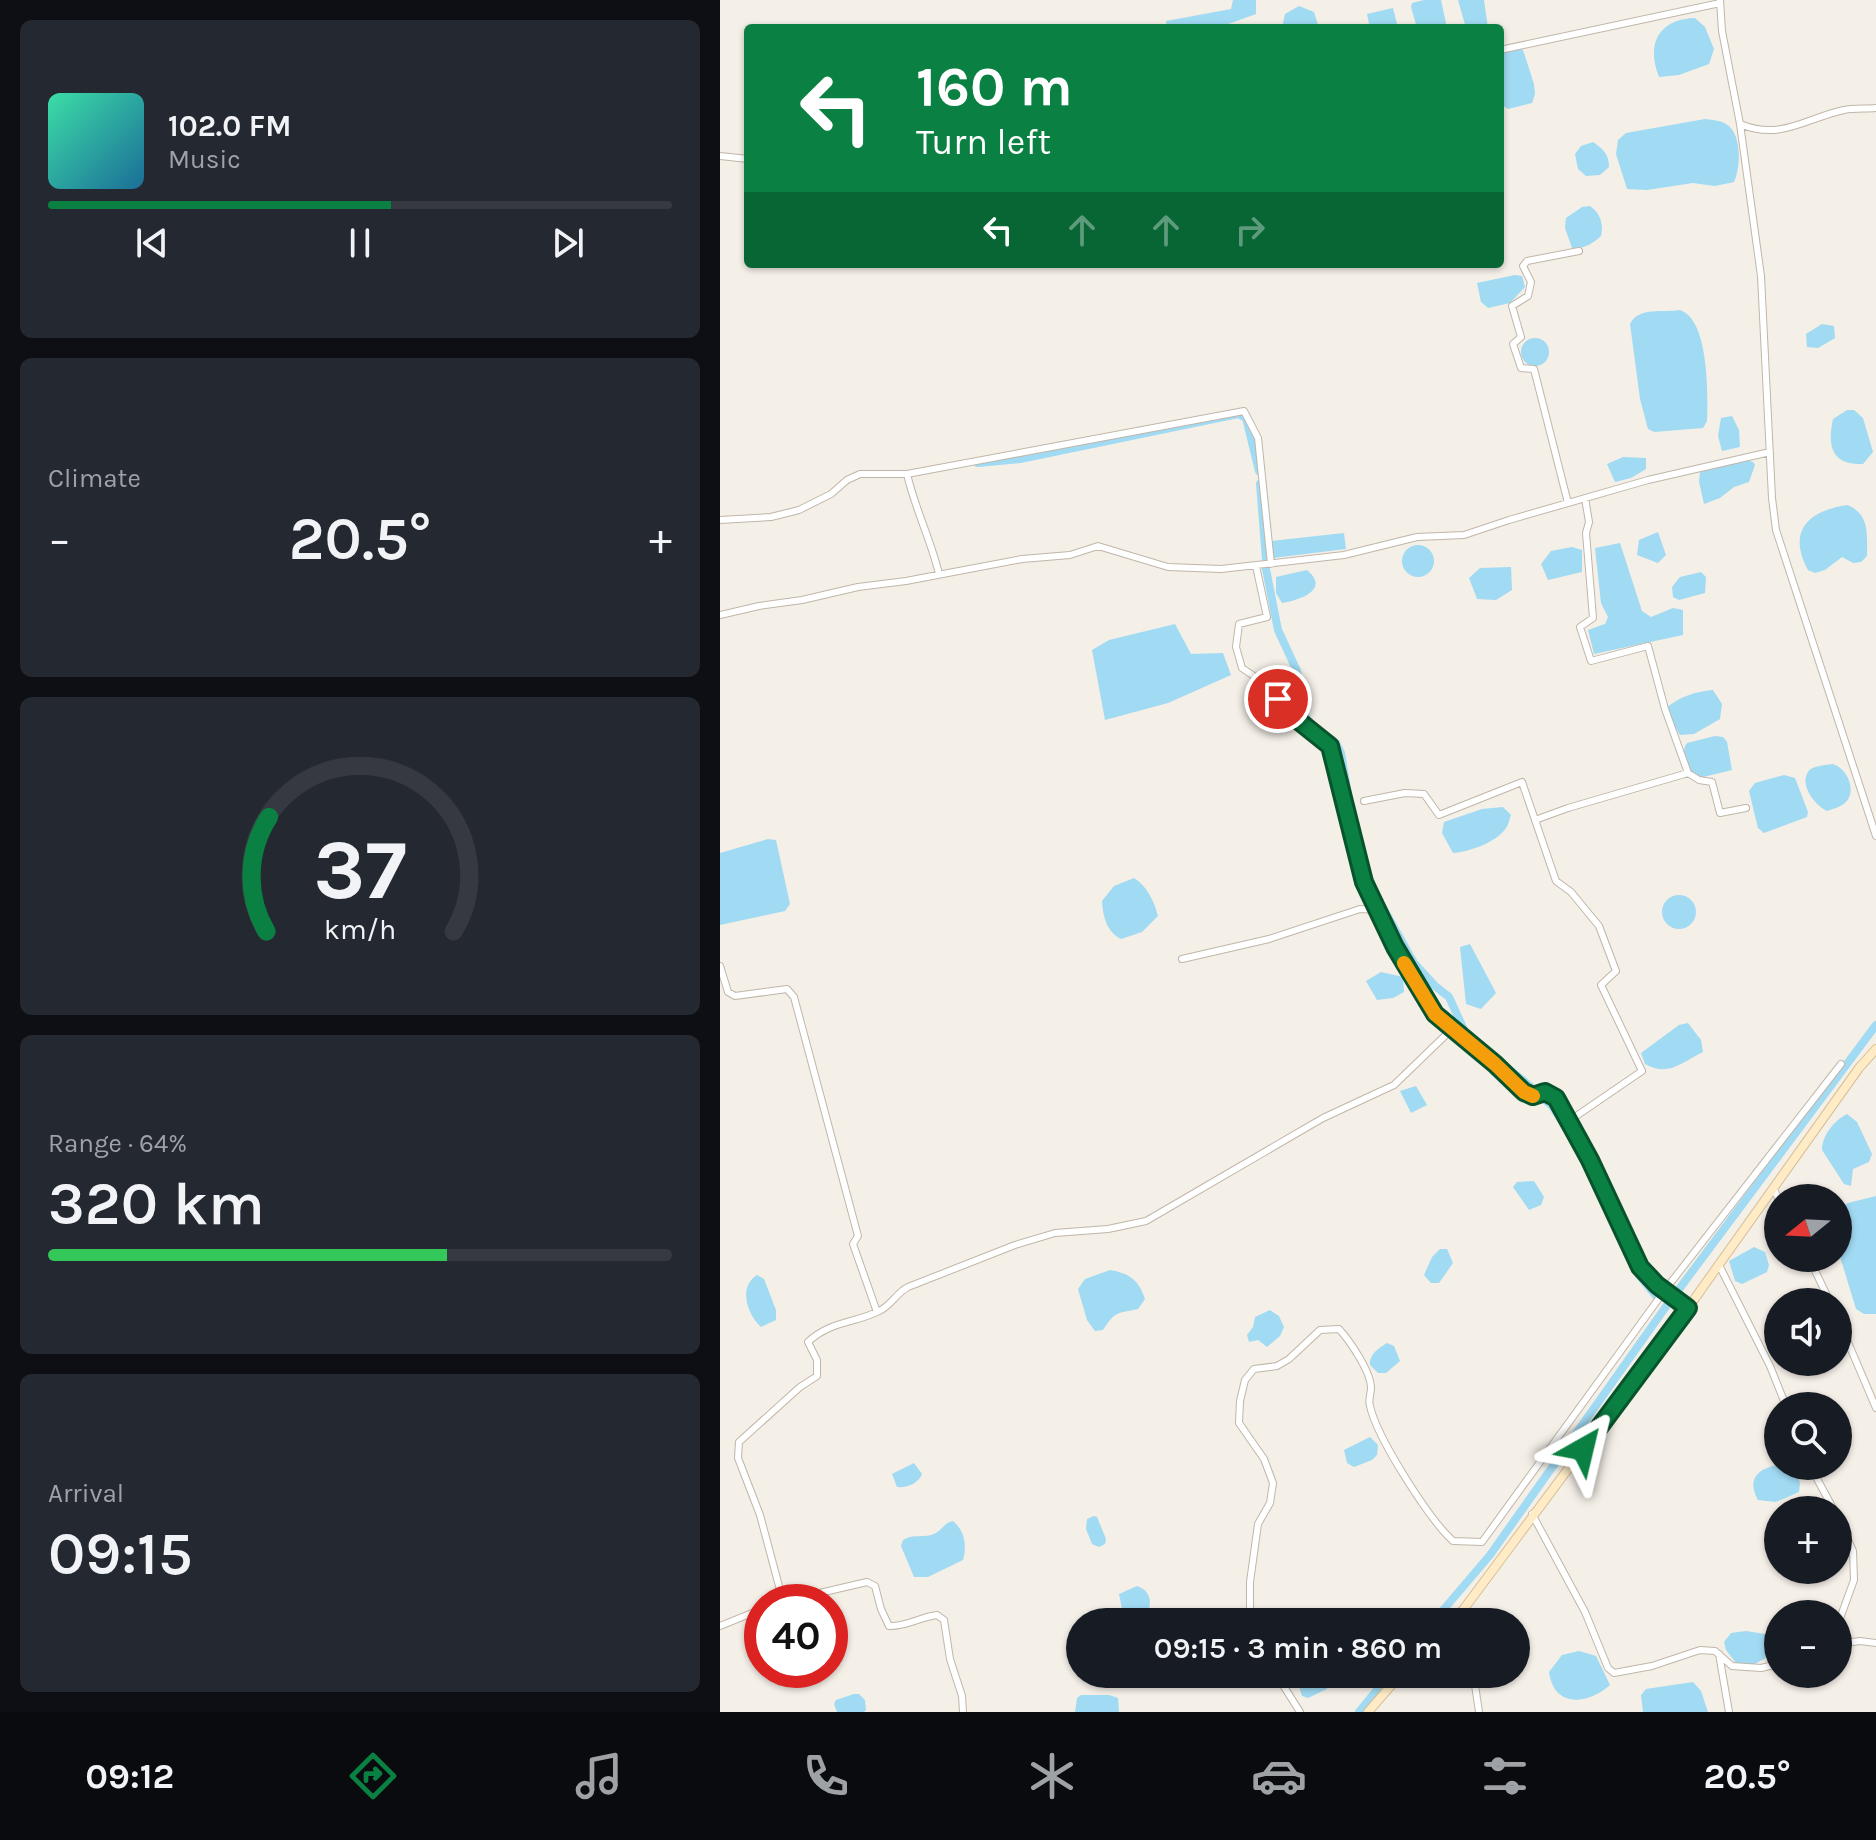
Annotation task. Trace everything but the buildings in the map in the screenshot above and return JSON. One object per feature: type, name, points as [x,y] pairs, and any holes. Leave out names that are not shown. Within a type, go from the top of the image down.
[{"type":"street","points":[[1504,49],[1720,2],[1761,276],[1776,530],[1876,836]]},
{"type":"street","points":[[1740,124],[1755,130],[1789,130],[1844,110],[1876,108]]},
{"type":"street","points":[[720,156],[744,159]]},
{"type":"street","points":[[1568,503],[1534,369],[1521,368],[1513,344],[1521,337],[1512,306],[1528,296],[1531,282],[1523,266],[1527,261],[1579,251]]},
{"type":"street","points":[[720,520],[771,517],[799,510],[831,494],[847,480],[860,474],[907,474],[1244,411],[1258,438],[1271,564]]},
{"type":"street","points":[[720,615],[858,587],[1022,559],[1070,555],[1098,546],[1168,567],[1221,569],[1344,555],[1417,537],[1464,535],[1648,480],[1770,452]]},
{"type":"street","points":[[907,474],[939,574]]},
{"type":"street","points":[[1585,498],[1593,618],[1580,627],[1591,661],[1648,646],[1665,709],[1688,773],[1699,780],[1712,782],[1720,813],[1746,808]]},
{"type":"street","points":[[1256,566],[1267,617],[1239,624],[1236,647],[1242,668],[1261,681],[1295,718],[1330,746],[1364,882],[1425,999],[1435,1014],[1524,1092],[1533,1096],[1545,1092],[1556,1098],[1590,1160],[1640,1267],[1688,1308]]},
{"type":"street","points":[[1535,820],[1688,773]]},
{"type":"street","points":[[1364,801],[1405,793],[1424,794],[1439,815],[1522,782],[1556,881],[1571,892],[1599,926],[1616,971],[1601,985],[1642,1071],[1569,1121]]},
{"type":"street","points":[[1182,959],[1269,939],[1360,909],[1377,910]]},
{"type":"street","points":[[720,966],[728,992],[735,996],[787,989],[794,997],[858,1236],[853,1244],[877,1312]]},
{"type":"street","points":[[777,1584],[760,1515],[738,1458],[739,1442],[800,1387],[817,1376],[817,1360],[808,1342],[815,1336],[848,1319],[877,1312],[889,1305],[894,1295],[908,1287],[1015,1245],[1055,1233],[1108,1229],[1146,1221],[1323,1118],[1394,1085],[1452,1029]]},
{"type":"street","points":[[1783,1184],[1859,1068],[1876,1049]]},
{"type":"street","points":[[1250,1608],[1250,1582],[1258,1524],[1270,1503],[1273,1483],[1259,1450],[1239,1423],[1245,1380],[1254,1369],[1277,1366],[1289,1359],[1320,1330],[1339,1329],[1351,1343],[1372,1386],[1368,1403],[1380,1433],[1439,1528],[1453,1541],[1482,1542],[1665,1290],[1841,1064]]},
{"type":"street","points":[[1464,1608],[1718,1265],[1764,1209]]},
{"type":"street","points":[[1718,1265],[1780,1392]]},
{"type":"street","points":[[1852,1352],[1876,1408]]},
{"type":"street","points":[[1532,1514],[1585,1612],[1608,1668],[1614,1673],[1652,1666],[1700,1650],[1715,1651],[1732,1666],[1764,1667]]},
{"type":"street","points":[[1847,1600],[1854,1580],[1852,1549]]},
{"type":"street","points":[[848,1586],[867,1582],[875,1586],[889,1626],[900,1627],[925,1616],[937,1615],[944,1620],[963,1712]]},
{"type":"street","points":[[720,1626],[744,1616]]},
{"type":"street","points":[[1852,1642],[1876,1643]]},
{"type":"street","points":[[1719,1654],[1729,1712]]},
{"type":"street","points":[[1285,1688],[1300,1712]]},
{"type":"street","points":[[1368,1712],[1389,1688]]},
{"type":"street","points":[[1475,1688],[1479,1712]]},
{"type":"water","points":[[1233,0],[1256,0],[1256,14],[1228,24],[1166,24],[1166,21],[1231,9]]},
{"type":"water","points":[[1441,0],[1446,24],[1416,24],[1412,3]]},
{"type":"water","points":[[1458,0],[1484,0],[1487,24],[1465,24]]},
{"type":"water","points":[[1299,6],[1314,12],[1318,24],[1283,24],[1285,14]]},
{"type":"water","points":[[1393,8],[1397,24],[1369,24],[1367,14]]},
{"type":"water","points":[[1695,18],[1705,27],[1714,49],[1709,64],[1679,75],[1659,77],[1654,54],[1658,36],[1672,23]]},
{"type":"water","points":[[1523,50],[1534,84],[1532,103],[1508,109],[1504,106],[1504,51]]},
{"type":"water","points":[[1705,119],[1724,123],[1735,135],[1739,159],[1734,182],[1715,186],[1693,183],[1647,190],[1627,189],[1616,154],[1618,140],[1626,133]]},
{"type":"water","points":[[1593,142],[1605,152],[1609,167],[1600,175],[1586,176],[1578,169],[1575,154],[1581,146]]},
{"type":"water","points":[[1590,206],[1600,219],[1601,236],[1588,245],[1572,248],[1565,228],[1566,218],[1582,207]]},
{"type":"water","points":[[1522,276],[1525,287],[1510,303],[1488,308],[1481,302],[1477,283]]},
{"type":"water","points":[[1680,310],[1690,316],[1702,342],[1707,377],[1707,421],[1703,428],[1654,432],[1648,429],[1640,399],[1630,324],[1645,312]]},
{"type":"water","points":[[1822,324],[1834,326],[1835,338],[1818,348],[1807,347],[1806,334]]},
{"type":"water","points":[[1535,338],[1545,342],[1549,352],[1545,362],[1535,366],[1525,362],[1521,352],[1525,342]]},
{"type":"water","points":[[1847,410],[1854,410],[1863,418],[1873,452],[1863,464],[1838,458],[1832,446],[1833,419]]},
{"type":"water","points":[[1732,416],[1739,430],[1740,447],[1722,451],[1718,436],[1721,418]]},
{"type":"water","points":[[1623,457],[1646,458],[1646,469],[1631,478],[1615,482],[1607,464]]},
{"type":"water","points":[[1746,460],[1755,465],[1749,482],[1704,504],[1700,472]]},
{"type":"water","points":[[1847,505],[1863,519],[1867,533],[1867,556],[1861,562],[1853,563],[1842,557],[1825,570],[1815,573],[1808,570],[1800,544],[1805,525],[1822,512]]},
{"type":"water","points":[[1658,532],[1666,555],[1658,563],[1637,555],[1639,540]]},
{"type":"water","points":[[1344,533],[1346,549],[1273,558],[1271,541]]},
{"type":"water","points":[[1620,543],[1642,611],[1651,617],[1673,608],[1683,610],[1683,635],[1594,654],[1588,630],[1605,624],[1608,617],[1601,603],[1595,548]]},
{"type":"water","points":[[1418,545],[1430,549],[1434,561],[1430,573],[1418,577],[1406,573],[1402,561],[1406,549]]},
{"type":"water","points":[[1572,547],[1582,550],[1582,572],[1548,580],[1541,564],[1551,551]]},
{"type":"water","points":[[1511,567],[1512,590],[1496,600],[1477,599],[1469,578],[1480,568]]},
{"type":"water","points":[[1307,570],[1314,577],[1314,588],[1304,597],[1282,603],[1276,593],[1276,577]]},
{"type":"water","points":[[1701,572],[1706,577],[1705,593],[1679,600],[1673,597],[1672,587],[1680,577]]},
{"type":"water","points":[[1175,624],[1191,654],[1223,653],[1231,675],[1168,703],[1105,720],[1092,650],[1109,640]]},
{"type":"water","points":[[1713,690],[1722,704],[1720,719],[1694,734],[1680,735],[1667,707],[1688,695]]},
{"type":"water","points":[[1723,737],[1727,742],[1732,770],[1699,778],[1691,773],[1685,758],[1685,747],[1687,743]]},
{"type":"water","points":[[1833,764],[1846,775],[1851,792],[1844,804],[1827,811],[1810,795],[1806,777],[1812,768]]},
{"type":"water","points":[[1784,775],[1795,778],[1808,812],[1807,817],[1764,833],[1758,828],[1749,791],[1755,783]]},
{"type":"water","points":[[1503,807],[1511,815],[1502,833],[1482,845],[1453,853],[1442,833],[1444,822],[1482,809]]},
{"type":"water","points":[[768,839],[776,840],[790,904],[785,911],[720,925],[720,853]]},
{"type":"water","points":[[1134,878],[1149,894],[1158,916],[1142,932],[1121,939],[1107,923],[1102,901],[1114,886]]},
{"type":"water","points":[[1679,895],[1691,900],[1696,912],[1691,924],[1679,929],[1667,924],[1662,912],[1667,900]]},
{"type":"water","points":[[1470,944],[1496,993],[1481,1009],[1466,1004],[1460,947]]},
{"type":"water","points":[[1381,972],[1403,977],[1404,992],[1393,998],[1377,1000],[1366,981]]},
{"type":"water","points":[[1688,1023],[1701,1040],[1703,1052],[1668,1069],[1645,1064],[1641,1053],[1679,1025]]},
{"type":"water","points":[[1416,1086],[1427,1105],[1411,1113],[1400,1091]]},
{"type":"water","points":[[1847,1114],[1857,1122],[1872,1154],[1869,1162],[1853,1169],[1851,1184],[1844,1184],[1822,1150],[1824,1139],[1838,1120]]},
{"type":"water","points":[[1534,1181],[1544,1197],[1541,1205],[1529,1210],[1513,1187],[1517,1182]]},
{"type":"water","points":[[1876,1196],[1876,1314],[1864,1314],[1856,1309],[1845,1272],[1852,1272],[1852,1202]]},
{"type":"water","points":[[1754,1247],[1764,1252],[1764,1272],[1767,1272],[1742,1284],[1735,1281],[1729,1261]]},
{"type":"water","points":[[1440,1249],[1447,1249],[1453,1263],[1439,1283],[1431,1283],[1424,1275],[1432,1257]]},
{"type":"water","points":[[1110,1270],[1132,1278],[1145,1299],[1138,1309],[1118,1314],[1103,1330],[1095,1331],[1087,1320],[1078,1289],[1085,1279]]},
{"type":"water","points":[[757,1275],[764,1279],[776,1310],[776,1320],[761,1327],[752,1315],[746,1293],[751,1280]]},
{"type":"water","points":[[1270,1310],[1279,1316],[1284,1327],[1280,1336],[1267,1347],[1258,1340],[1249,1342],[1247,1335],[1255,1317]]},
{"type":"water","points":[[1387,1343],[1394,1346],[1400,1361],[1386,1373],[1378,1373],[1370,1365],[1371,1358]]},
{"type":"water","points":[[1370,1437],[1378,1445],[1377,1455],[1354,1467],[1347,1463],[1344,1450]]},
{"type":"water","points":[[914,1463],[922,1474],[918,1480],[912,1485],[897,1487],[892,1474]]},
{"type":"water","points":[[1763,1470],[1764,1480],[1799,1480],[1799,1492],[1790,1496],[1764,1496],[1764,1501],[1758,1500],[1754,1481]]},
{"type":"water","points":[[1094,1516],[1106,1539],[1105,1544],[1099,1547],[1092,1544],[1086,1529],[1087,1519]]},
{"type":"water","points":[[953,1521],[964,1539],[963,1560],[928,1577],[914,1577],[901,1546],[903,1540],[932,1535]]},
{"type":"water","points":[[1137,1586],[1148,1595],[1149,1608],[1122,1608],[1119,1594]]},
{"type":"water","points":[[1731,1633],[1764,1634],[1764,1659],[1753,1665],[1736,1663],[1724,1642]]},
{"type":"water","points":[[1579,1651],[1596,1656],[1610,1685],[1601,1692],[1573,1700],[1557,1692],[1549,1672],[1562,1655]]},
{"type":"water","points":[[1693,1682],[1701,1691],[1708,1712],[1643,1712],[1641,1695],[1646,1689]]},
{"type":"water","points":[[1299,1688],[1327,1688],[1308,1698],[1302,1696]]},
{"type":"water","points":[[854,1694],[865,1700],[866,1710],[837,1712],[836,1700]]},
{"type":"water","points":[[1081,1695],[1118,1698],[1119,1712],[1075,1712],[1077,1698]]},
{"type":"waterway","points":[[978,463],[1020,459],[1238,414],[1246,418],[1259,471]]},
{"type":"waterway","points":[[1260,484],[1266,559]]},
{"type":"waterway","points":[[1266,569],[1278,630],[1297,671],[1305,716],[1313,727],[1336,743],[1341,753],[1354,830],[1373,890],[1414,963],[1449,997],[1465,1032],[1552,1106],[1573,1138],[1638,1274],[1656,1296]]},
{"type":"waterway","points":[[1445,1608],[1490,1555],[1665,1308],[1876,1025]]},
{"type":"waterway","points":[[1359,1712],[1379,1688]]},
{"type":"slow traffic","points":[[1404,963],[1435,1014],[1524,1092],[1533,1096]]},
{"type":"route","points":[[1278,699],[1311,733],[1330,746],[1364,882],[1395,947],[1435,1014],[1524,1092],[1533,1096],[1545,1092],[1556,1098],[1590,1160],[1640,1267],[1657,1285],[1688,1308],[1583,1449]]}]
